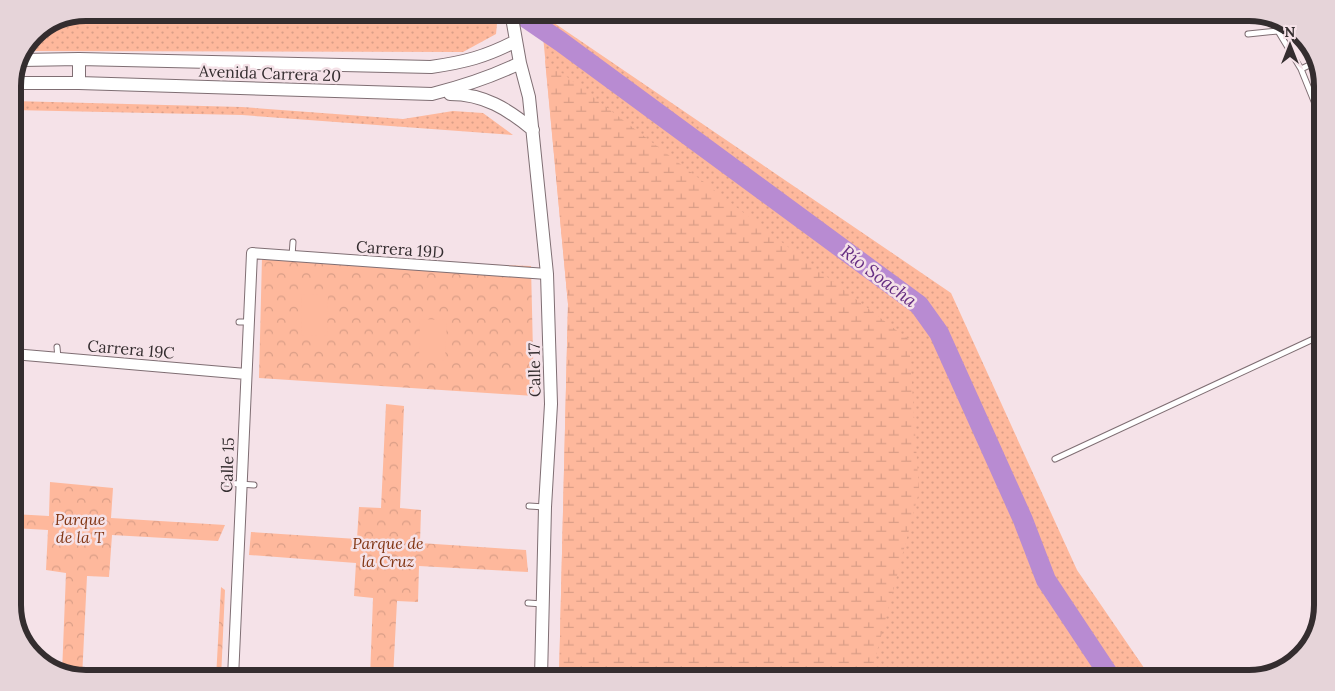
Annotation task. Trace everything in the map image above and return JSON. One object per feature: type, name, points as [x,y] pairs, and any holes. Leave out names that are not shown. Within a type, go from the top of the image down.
[{"type":"street","name":"Calle 17","points":[[512,21],[529,97],[547,274],[551,404],[545,507],[541,670]]},
{"type":"street","name":"Avenida Carrera 20","points":[[27,60],[78,59],[431,67],[463,63],[492,53],[516,41]]},
{"type":"street","points":[[78,59],[79,83]]},
{"type":"street","name":"Avenida Carrera 20","points":[[21,84],[79,83],[432,94],[468,86],[520,63]]},
{"type":"street","points":[[432,94],[460,94],[487,100],[512,112],[533,130]]},
{"type":"street","name":"Carrera 19D","points":[[252,253],[547,274]]},
{"type":"street","name":"Calle 15","points":[[233,670],[246,374],[243,322],[252,253]]},
{"type":"street","name":"Carrera 19C","points":[[21,354],[57,352],[246,374]]},
{"type":"lane","points":[[1248,34],[1278,31],[1300,69],[1314,103]]},
{"type":"lane","points":[[1300,69],[1310,65]]},
{"type":"lane","points":[[292,256],[293,242]]},
{"type":"lane","points":[[1055,459],[1314,339]]},
{"type":"lane","points":[[225,483],[254,485]]},
{"type":"lane","points":[[529,506],[545,507]]},
{"type":"lane","points":[[528,603],[543,604]]},
{"type":"green space","points":[[86,21],[497,21],[496,34],[463,52],[32,51],[43,37],[61,26],[73,22]]},
{"type":"green space","points":[[542,21],[551,21],[951,293],[1077,570],[1146,670],[559,670],[568,304]]},
{"type":"green space","points":[[545,60],[909,340],[919,492],[872,670],[559,670],[568,304]]},
{"type":"green space","points":[[21,101],[242,107],[403,119],[453,111],[483,113],[513,135],[242,115],[21,110]]},
{"type":"green space","points":[[262,257],[531,266],[534,396],[259,378]]},
{"type":"green space","points":[[302,294],[328,295],[327,336],[301,335]]},
{"type":"green space","points":[[420,319],[447,320],[445,361],[419,360]]},
{"type":"green space","name":"Parque de la Cruz","points":[[386,404],[404,406],[400,508],[421,510],[420,543],[526,550],[528,572],[419,566],[418,602],[397,601],[393,670],[370,670],[373,598],[354,596],[356,563],[249,555],[251,532],[357,539],[359,507],[381,508]]},
{"type":"green space","name":"Parque de la T","points":[[50,482],[113,488],[111,518],[225,525],[218,541],[112,535],[109,577],[87,576],[82,670],[62,665],[66,573],[46,570],[48,530],[21,528],[21,514],[49,516]]},
{"type":"green space","points":[[221,587],[225,590],[221,670],[216,670]]},
{"type":"waterway","name":"Río Soacha","points":[[530,21],[919,305],[939,333],[1023,520],[1046,580],[1106,670]]}]
